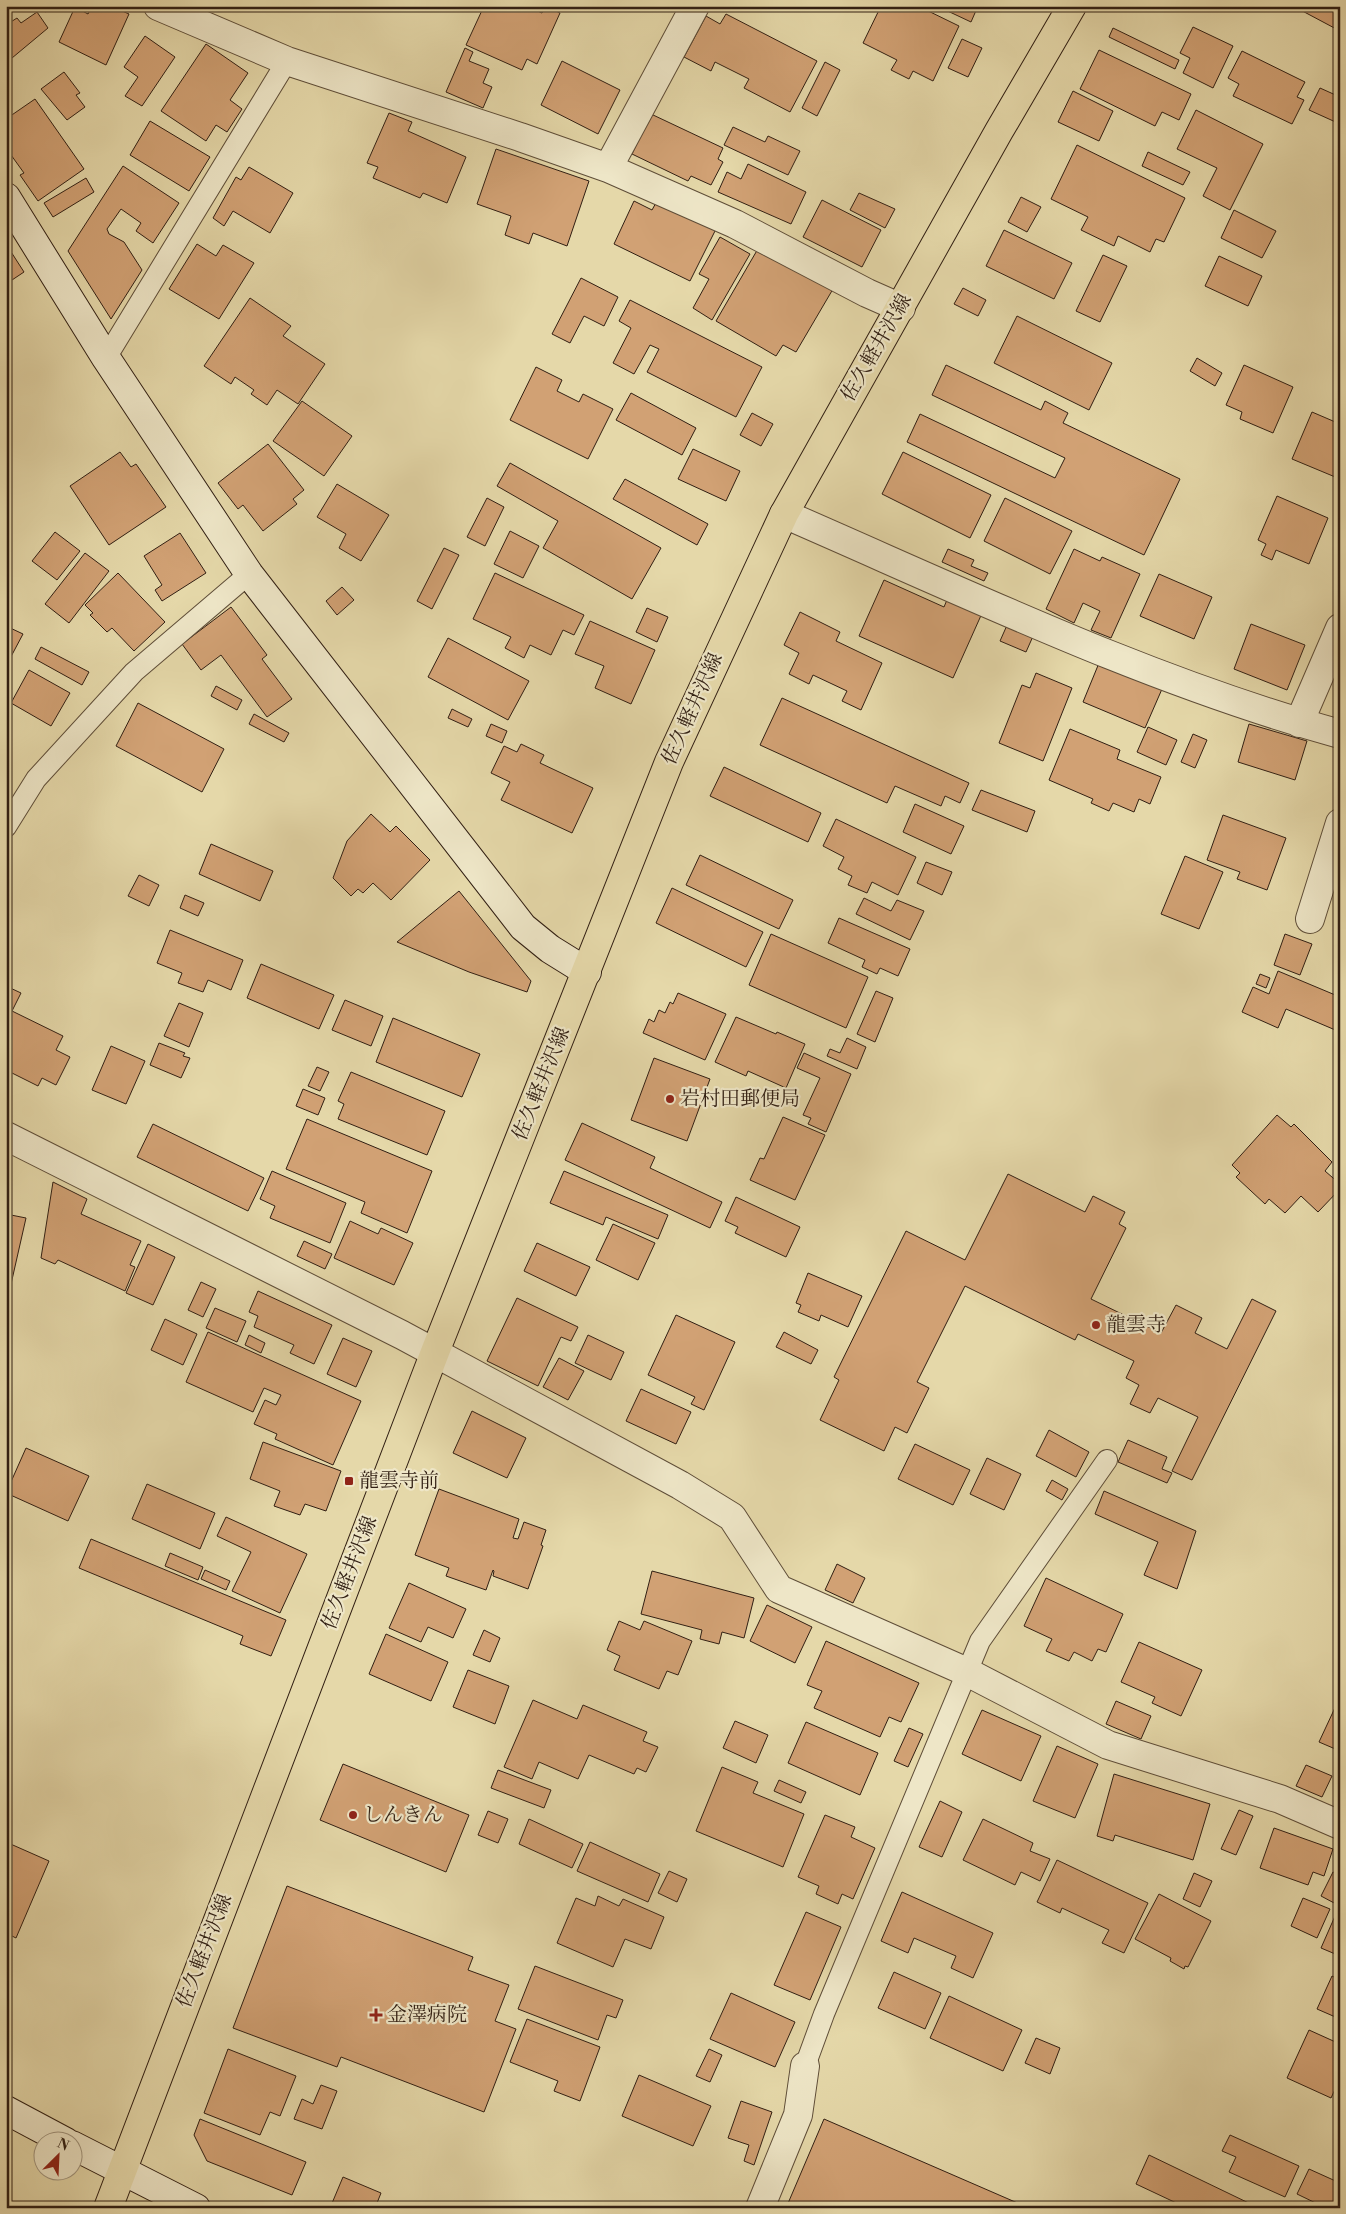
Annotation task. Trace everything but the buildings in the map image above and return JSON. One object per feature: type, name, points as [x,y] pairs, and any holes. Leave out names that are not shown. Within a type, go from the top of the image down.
[{"type":"main road","name":"佐久軽井沢線","points":[[108,2208],[435,1352],[673,753],[784,514],[999,131],[1072,6]]},
{"type":"street","points":[[158,6],[287,61],[520,137],[608,168],[735,224],[867,294],[901,308]]},
{"type":"street","points":[[608,168],[695,6]]},
{"type":"street","points":[[6,197],[106,358],[249,574],[523,927],[550,949],[587,972]]},
{"type":"street","points":[[784,514],[1134,665],[1234,702],[1340,734]]},
{"type":"street","points":[[1300,723],[1340,628]]},
{"type":"street","points":[[1310,919],[1340,823]]},
{"type":"street","points":[[6,1136],[274,1269],[435,1352],[680,1485],[732,1517],[780,1589],[967,1672],[1108,1745],[1280,1799],[1340,1825]]},
{"type":"street","points":[[760,2208],[798,2115],[805,2066]]},
{"type":"street","points":[[6,2110],[47,2132]]},
{"type":"street","points":[[82,2150],[196,2208]]},
{"type":"lane","points":[[106,358],[287,61]]},
{"type":"lane","points":[[6,827],[36,779],[134,672],[249,574]]},
{"type":"lane","points":[[805,2066],[824,2014],[980,1641],[1107,1460]]},
{"type":"place","name":"岩村田郵便局","points":[[670,1099]]},
{"type":"place","name":"龍雲寺","points":[[1096,1325]]},
{"type":"place","name":"龍雲寺前","points":[[349,1481]]},
{"type":"place","name":"しんきん","points":[[353,1815]]},
{"type":"place","name":"金澤病院","points":[[376,2015]]}]
